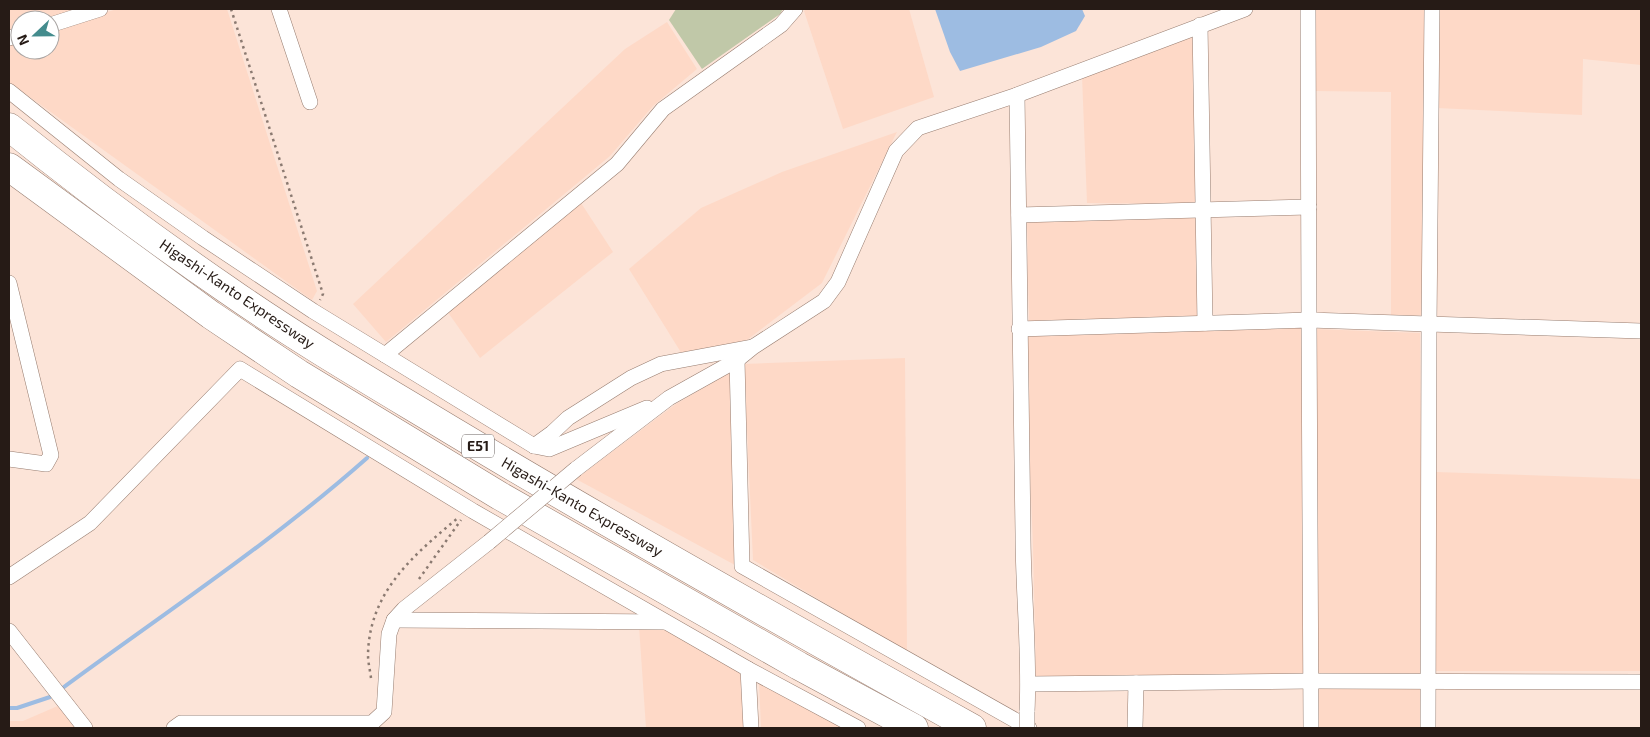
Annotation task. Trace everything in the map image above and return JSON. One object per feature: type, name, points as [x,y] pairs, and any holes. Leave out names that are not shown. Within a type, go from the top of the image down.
[{"type":"highway","name":"Higashi-Kanto Expressway","points":[[9,127],[229,292],[320,351],[517,470],[809,638],[972,728]]},
{"type":"highway","name":"Higashi-Kanto Expressway","points":[[9,167],[204,310],[300,374],[500,496],[799,666],[914,728]]},
{"type":"street","points":[[60,22],[100,9]]},
{"type":"street","points":[[279,9],[310,102]]},
{"type":"street","points":[[385,355],[617,164],[663,109],[781,24],[795,9]]},
{"type":"street","points":[[9,91],[119,179],[312,311],[534,446],[549,449],[669,398],[737,360],[753,347],[824,301],[838,282],[896,151],[918,128],[1017,95],[1207,18],[1245,9]]},
{"type":"street","points":[[1308,9],[1312,728]]},
{"type":"street","points":[[1428,728],[1428,325],[1432,9]]},
{"type":"street","points":[[1205,323],[1203,211],[1207,18]]},
{"type":"street","points":[[1017,95],[1023,566],[1027,609],[1028,728]]},
{"type":"street","points":[[1019,215],[1309,207]]},
{"type":"street","points":[[9,283],[52,455],[46,464],[9,459]]},
{"type":"street","points":[[1019,329],[1309,320],[1641,332]]},
{"type":"street","points":[[534,446],[568,418],[631,378],[661,364],[753,347]]},
{"type":"street","points":[[737,360],[742,566],[1028,728]]},
{"type":"street","points":[[9,576],[90,522],[240,369],[469,509],[748,669],[858,728]]},
{"type":"street","points":[[174,728],[181,723],[216,726],[381,724],[384,712],[389,634],[394,620],[404,609],[489,542],[576,469],[669,398]]},
{"type":"street","points":[[394,620],[666,622]]},
{"type":"street","points":[[9,631],[85,728]]},
{"type":"street","points":[[748,669],[751,728]]},
{"type":"street","points":[[1029,684],[1311,681],[1641,682]]},
{"type":"street","points":[[1135,728],[1136,683]]},
{"type":"path","points":[[231,9],[323,294],[312,311]]},
{"type":"path","points":[[417,583],[469,509]]},
{"type":"shaded area","points":[[9,9],[81,9],[60,16],[60,10],[10,10],[9,32]]},
{"type":"shaded area","points":[[117,9],[227,9],[317,291],[312,300],[9,82],[9,43],[10,60],[60,60],[60,27]]},
{"type":"shaded area","points":[[806,9],[909,9],[934,97],[843,129],[804,11]]},
{"type":"shaded area","points":[[1314,9],[1428,9],[1422,315],[1391,315],[1391,92],[1314,91]]},
{"type":"shaded area","points":[[1437,9],[1641,9],[1641,65],[1583,59],[1582,115],[1437,108]]},
{"type":"shaded area","points":[[667,22],[697,69],[653,106],[610,156],[386,342],[353,304],[625,49]]},
{"type":"shaded area","points":[[1196,34],[1196,204],[1087,203],[1082,76]]},
{"type":"shaded area","points":[[897,132],[822,283],[747,340],[682,354],[629,269],[701,208],[782,172]]},
{"type":"shaded area","points":[[581,203],[613,252],[480,358],[447,311]]},
{"type":"shaded area","points":[[1196,216],[1199,317],[1029,322],[1027,221]]},
{"type":"shaded area","points":[[1305,327],[1304,675],[1036,677],[1025,335]]},
{"type":"shaded area","points":[[1315,329],[1420,333],[1423,673],[1318,673]]},
{"type":"shaded area","points":[[905,358],[907,652],[753,560],[744,364]]},
{"type":"shaded area","points":[[732,371],[735,565],[576,479],[676,404]]},
{"type":"shaded area","points":[[1436,472],[1641,479],[1641,671],[1436,671]]},
{"type":"shaded area","points":[[639,626],[665,627],[744,673],[747,728],[646,728]]},
{"type":"shaded area","points":[[759,681],[847,728],[761,728]]},
{"type":"shaded area","points":[[1316,687],[1424,688],[1424,728],[1317,728]]},
{"type":"shaded area","points":[[60,705],[79,728],[9,728],[9,721],[23,721]]},
{"type":"green space","points":[[676,9],[783,9],[780,14],[702,69],[669,20]]},
{"type":"water","points":[[935,9],[1082,9],[1085,16],[1076,31],[1041,47],[960,71],[950,52]]},
{"type":"waterway","points":[[60,690],[255,549],[367,458]]},
{"type":"waterway","points":[[9,708],[17,708],[54,694]]}]
